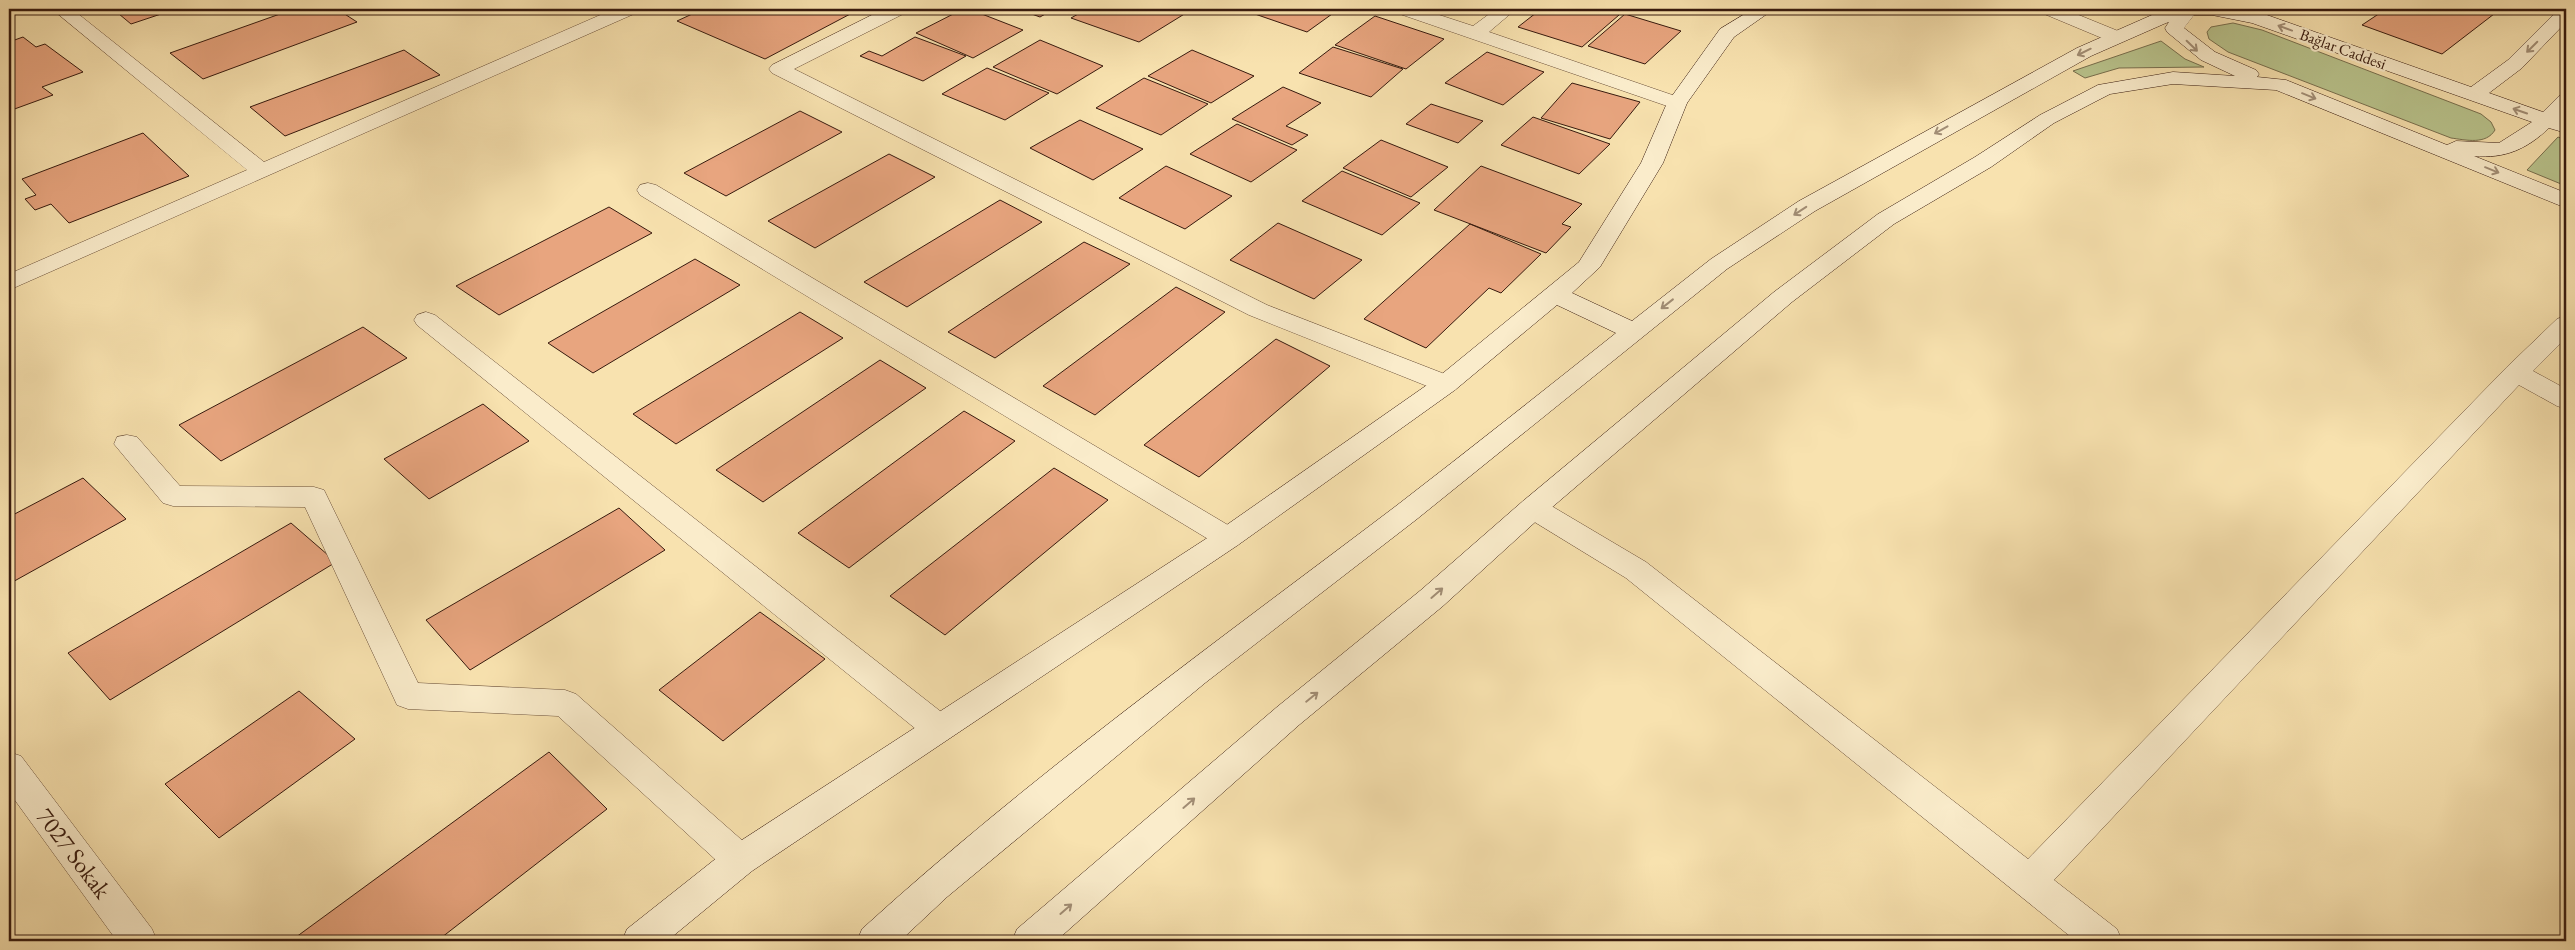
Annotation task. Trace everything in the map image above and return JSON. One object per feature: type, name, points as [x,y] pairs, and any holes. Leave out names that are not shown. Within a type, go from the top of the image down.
[{"type":"street","points":[[61,9],[261,171]]},
{"type":"street","points":[[9,283],[629,9]]},
{"type":"street","points":[[898,9],[779,69],[1258,310],[1446,384]]},
{"type":"street","points":[[1404,9],[1677,103]]},
{"type":"street","points":[[1475,34],[1507,9]]},
{"type":"street","points":[[640,941],[740,860],[1228,538],[1446,384],[1588,267],[1652,163],[1677,103],[1727,33],[1765,9]]},
{"type":"street","points":[[2049,9],[2116,37]]},
{"type":"street","points":[[875,941],[934,886],[1194,674],[1407,512],[1632,331],[1719,264],[1807,206],[2021,85],[2116,37],[2159,19],[2205,10]]},
{"type":"street","points":[[2205,10],[2174,28],[2199,52],[2222,64],[2279,84],[2566,201]]},
{"type":"street","name":"Bağlar Caddesi","points":[[2205,10],[2257,18],[2566,128]]},
{"type":"street","points":[[2473,95],[2515,64],[2566,12]]},
{"type":"street","points":[[1030,941],[1288,716],[1432,598],[1533,508],[1791,291],[1886,220],[1982,162],[2048,119],[2105,89],[2173,78],[2279,84]]},
{"type":"street","points":[[2420,141],[2484,151],[2507,148],[2547,120],[2566,100]]},
{"type":"street","points":[[648,190],[1228,538]]},
{"type":"street","points":[[1555,294],[1632,331]]},
{"type":"street","points":[[426,320],[938,728]]},
{"type":"street","points":[[2030,881],[2516,373],[2566,324]]},
{"type":"street","points":[[2516,373],[2566,400]]},
{"type":"street","points":[[127,444],[173,496],[314,497],[408,696],[565,703],[740,860]]},
{"type":"street","points":[[1533,508],[1636,570],[1926,802],[2030,881],[2104,941]]},
{"type":"street","name":"7027 Sokak","points":[[9,766],[139,941]]},
{"type":"green space","points":[[2233,23],[2262,30],[2481,114],[2491,122],[2495,130],[2491,135],[2481,140],[2451,138],[2228,52],[2209,39],[2207,32],[2211,27]]},
{"type":"green space","points":[[2161,41],[2185,59],[2204,67],[2119,68],[2085,78],[2073,71]]},
{"type":"green space","points":[[2558,137],[2566,140],[2566,186],[2527,170]]},
{"type":"building","points":[[113,9],[176,9],[131,24]]},
{"type":"building","points":[[294,9],[337,9],[357,22],[203,79],[170,53]]},
{"type":"building","points":[[703,9],[844,9],[854,12],[765,59],[677,21]]},
{"type":"building","points":[[963,9],[969,9],[1023,30],[973,58],[916,33]]},
{"type":"building","points":[[1018,9],[1054,9],[1040,17]]},
{"type":"building","points":[[1087,9],[1175,9],[1186,13],[1139,42],[1071,18]]},
{"type":"building","points":[[1258,9],[1339,9],[1307,32],[1252,13]]},
{"type":"building","points":[[1541,9],[1600,9],[1619,15],[1582,47],[1518,27]]},
{"type":"building","points":[[2386,9],[2477,9],[2494,14],[2442,54],[2362,25]]},
{"type":"building","points":[[1625,14],[1681,31],[1645,64],[1588,46]]},
{"type":"building","points":[[1375,16],[1444,39],[1406,69],[1335,45]]},
{"type":"building","points":[[23,37],[36,47],[45,44],[83,72],[42,87],[53,95],[9,111],[9,42]]},
{"type":"building","points":[[915,37],[966,56],[923,81],[860,56],[869,51],[882,56]]},
{"type":"building","points":[[1040,40],[1103,66],[1057,94],[993,67]]},
{"type":"building","points":[[1333,47],[1403,69],[1371,97],[1299,73]]},
{"type":"building","points":[[404,50],[440,75],[285,136],[250,107]]},
{"type":"building","points":[[1192,50],[1254,76],[1211,103],[1148,76]]},
{"type":"building","points":[[1487,52],[1544,72],[1503,105],[1445,83]]},
{"type":"building","points":[[987,68],[1049,93],[1005,120],[942,94]]},
{"type":"building","points":[[1144,78],[1208,104],[1161,135],[1096,108]]},
{"type":"building","points":[[1572,83],[1640,102],[1610,139],[1541,118]]},
{"type":"building","points":[[1283,87],[1321,103],[1286,126],[1308,135],[1292,145],[1232,119]]},
{"type":"building","points":[[1431,104],[1483,121],[1458,143],[1406,124]]},
{"type":"building","points":[[800,111],[842,132],[726,196],[684,173]]},
{"type":"building","points":[[1533,117],[1610,144],[1579,174],[1501,145]]},
{"type":"building","points":[[1080,120],[1143,149],[1093,180],[1030,148]]},
{"type":"building","points":[[1237,124],[1297,150],[1251,182],[1190,154]]},
{"type":"building","points":[[143,133],[189,176],[69,223],[51,204],[35,210],[25,199],[36,195],[22,179]]},
{"type":"building","points":[[1381,140],[1448,167],[1411,197],[1343,168]]},
{"type":"building","points":[[889,154],[935,177],[815,248],[768,221]]},
{"type":"building","points":[[1166,166],[1232,196],[1185,229],[1119,198]]},
{"type":"building","points":[[1481,166],[1582,204],[1562,224],[1571,227],[1546,253],[1434,210]]},
{"type":"building","points":[[1342,171],[1420,203],[1382,235],[1302,201]]},
{"type":"building","points":[[1000,200],[1042,222],[907,307],[864,282]]},
{"type":"building","points":[[609,207],[652,233],[499,315],[456,286]]},
{"type":"building","points":[[1278,223],[1362,260],[1314,299],[1230,260]]},
{"type":"building","points":[[1470,224],[1541,254],[1501,293],[1489,288],[1426,348],[1364,319]]},
{"type":"building","points":[[1084,242],[1130,264],[995,358],[948,332]]},
{"type":"building","points":[[695,259],[740,285],[593,373],[548,343]]},
{"type":"building","points":[[1176,287],[1225,312],[1095,415],[1043,386]]},
{"type":"building","points":[[800,312],[843,338],[676,444],[633,414]]},
{"type":"building","points":[[363,327],[407,358],[221,461],[179,425]]},
{"type":"building","points":[[1276,339],[1330,366],[1199,477],[1144,445]]},
{"type":"building","points":[[880,360],[926,388],[763,502],[716,470]]},
{"type":"building","points":[[483,404],[529,441],[429,499],[384,459]]},
{"type":"building","points":[[964,411],[1015,441],[849,568],[798,533]]},
{"type":"building","points":[[1054,468],[1108,500],[945,635],[890,596]]},
{"type":"building","points":[[83,478],[126,519],[9,584],[9,517]]},
{"type":"building","points":[[619,508],[665,550],[470,670],[426,620]]},
{"type":"building","points":[[291,523],[336,562],[110,700],[68,653]]},
{"type":"building","points":[[760,612],[825,659],[723,741],[659,690]]},
{"type":"building","points":[[299,691],[355,739],[219,838],[165,784]]},
{"type":"building","points":[[549,752],[607,809],[437,941],[292,940]]}]
